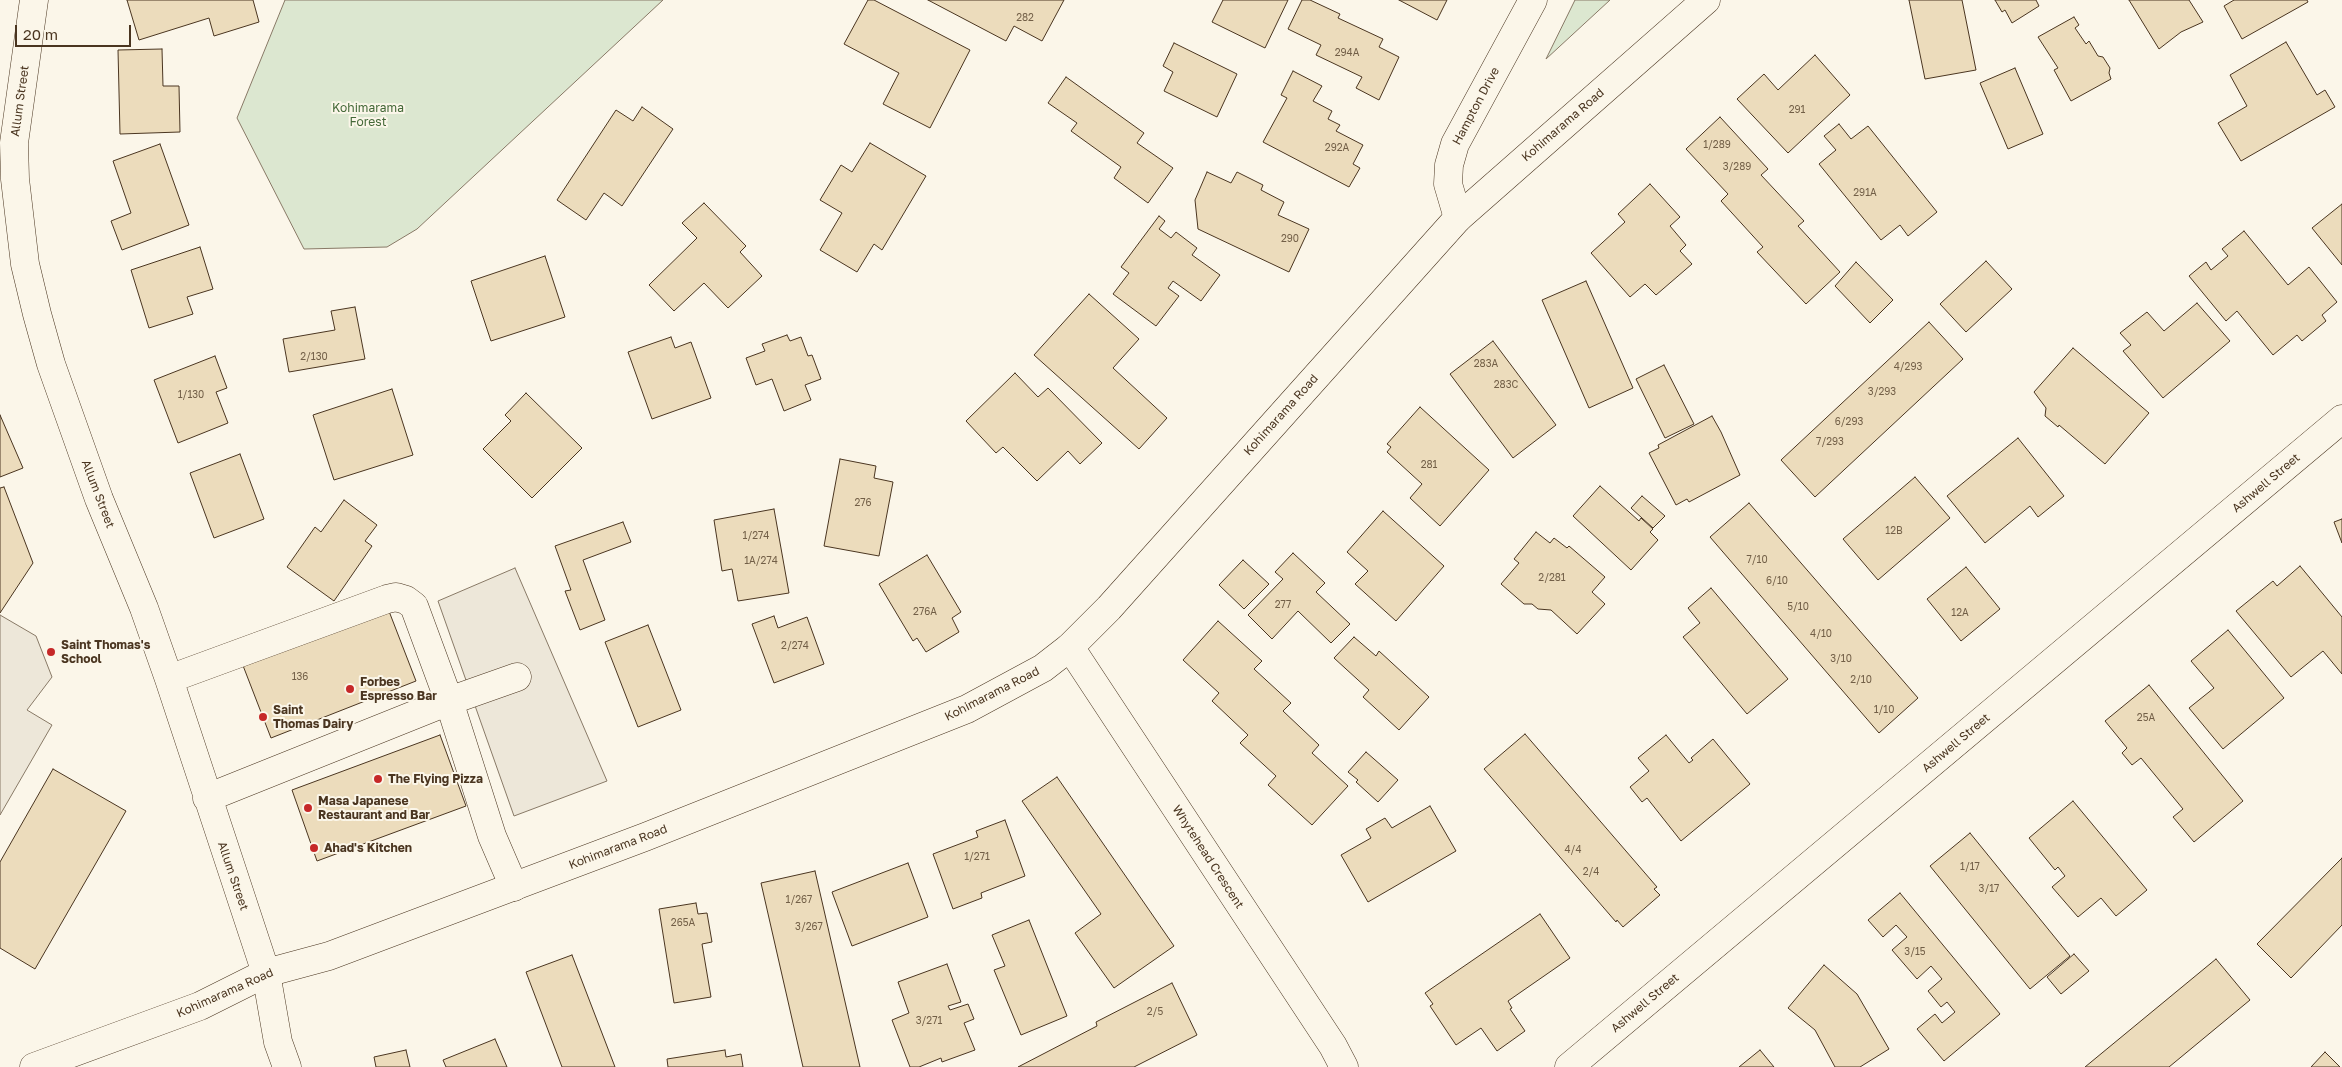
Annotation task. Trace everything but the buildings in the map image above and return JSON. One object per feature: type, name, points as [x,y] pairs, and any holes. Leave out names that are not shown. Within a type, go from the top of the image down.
[{"type":"street","name":"Allum Street","points":[[34,0],[14,142],[15,179],[25,264],[51,364],[99,499],[144,608],[169,678],[207,798],[266,972],[278,1042],[288,1067]]},
{"type":"street","name":"Hampton Drive","points":[[1458,218],[1448,184],[1449,166],[1455,144],[1532,0]]},
{"type":"street","name":"Kohimarama Road","points":[[34,1067],[200,1006],[266,972],[329,956],[514,887],[967,710],[1043,668],[1070,647],[1109,608],[1458,218],[1706,0]]},
{"type":"street","name":"Ashwell Street","points":[[1569,1067],[2342,419]]},
{"type":"street","points":[[169,678],[396,597],[406,600],[414,606],[449,702],[492,836],[514,887]]},
{"type":"street","name":"Whytehead Crescent","points":[[1070,647],[1333,1046],[1344,1067]]},
{"type":"street","points":[[207,798],[517,677]]},
{"type":"green space","name":"Kohimarama Forest","points":[[285,0],[663,0],[417,229],[387,247],[304,249],[237,118]]},
{"type":"green space","points":[[1575,0],[1610,0],[1546,59]]},
{"type":"shaded area","points":[[515,568],[607,781],[514,816],[438,601]]},
{"type":"shaded area","points":[[0,615],[36,636],[52,677],[27,710],[52,725],[0,815]]},
{"type":"place","name":"Saint Thomas's School","points":[[51,652]]},
{"type":"place","name":"Forbes Espresso Bar","points":[[350,689]]},
{"type":"place","name":"Saint Thomas Dairy","points":[[263,717]]},
{"type":"place","name":"The Flying Pizza","points":[[378,779]]},
{"type":"place","name":"Masa Japanese Restaurant and Bar","points":[[308,808]]},
{"type":"place","name":"Ahad's Kitchen","points":[[314,848]]}]
